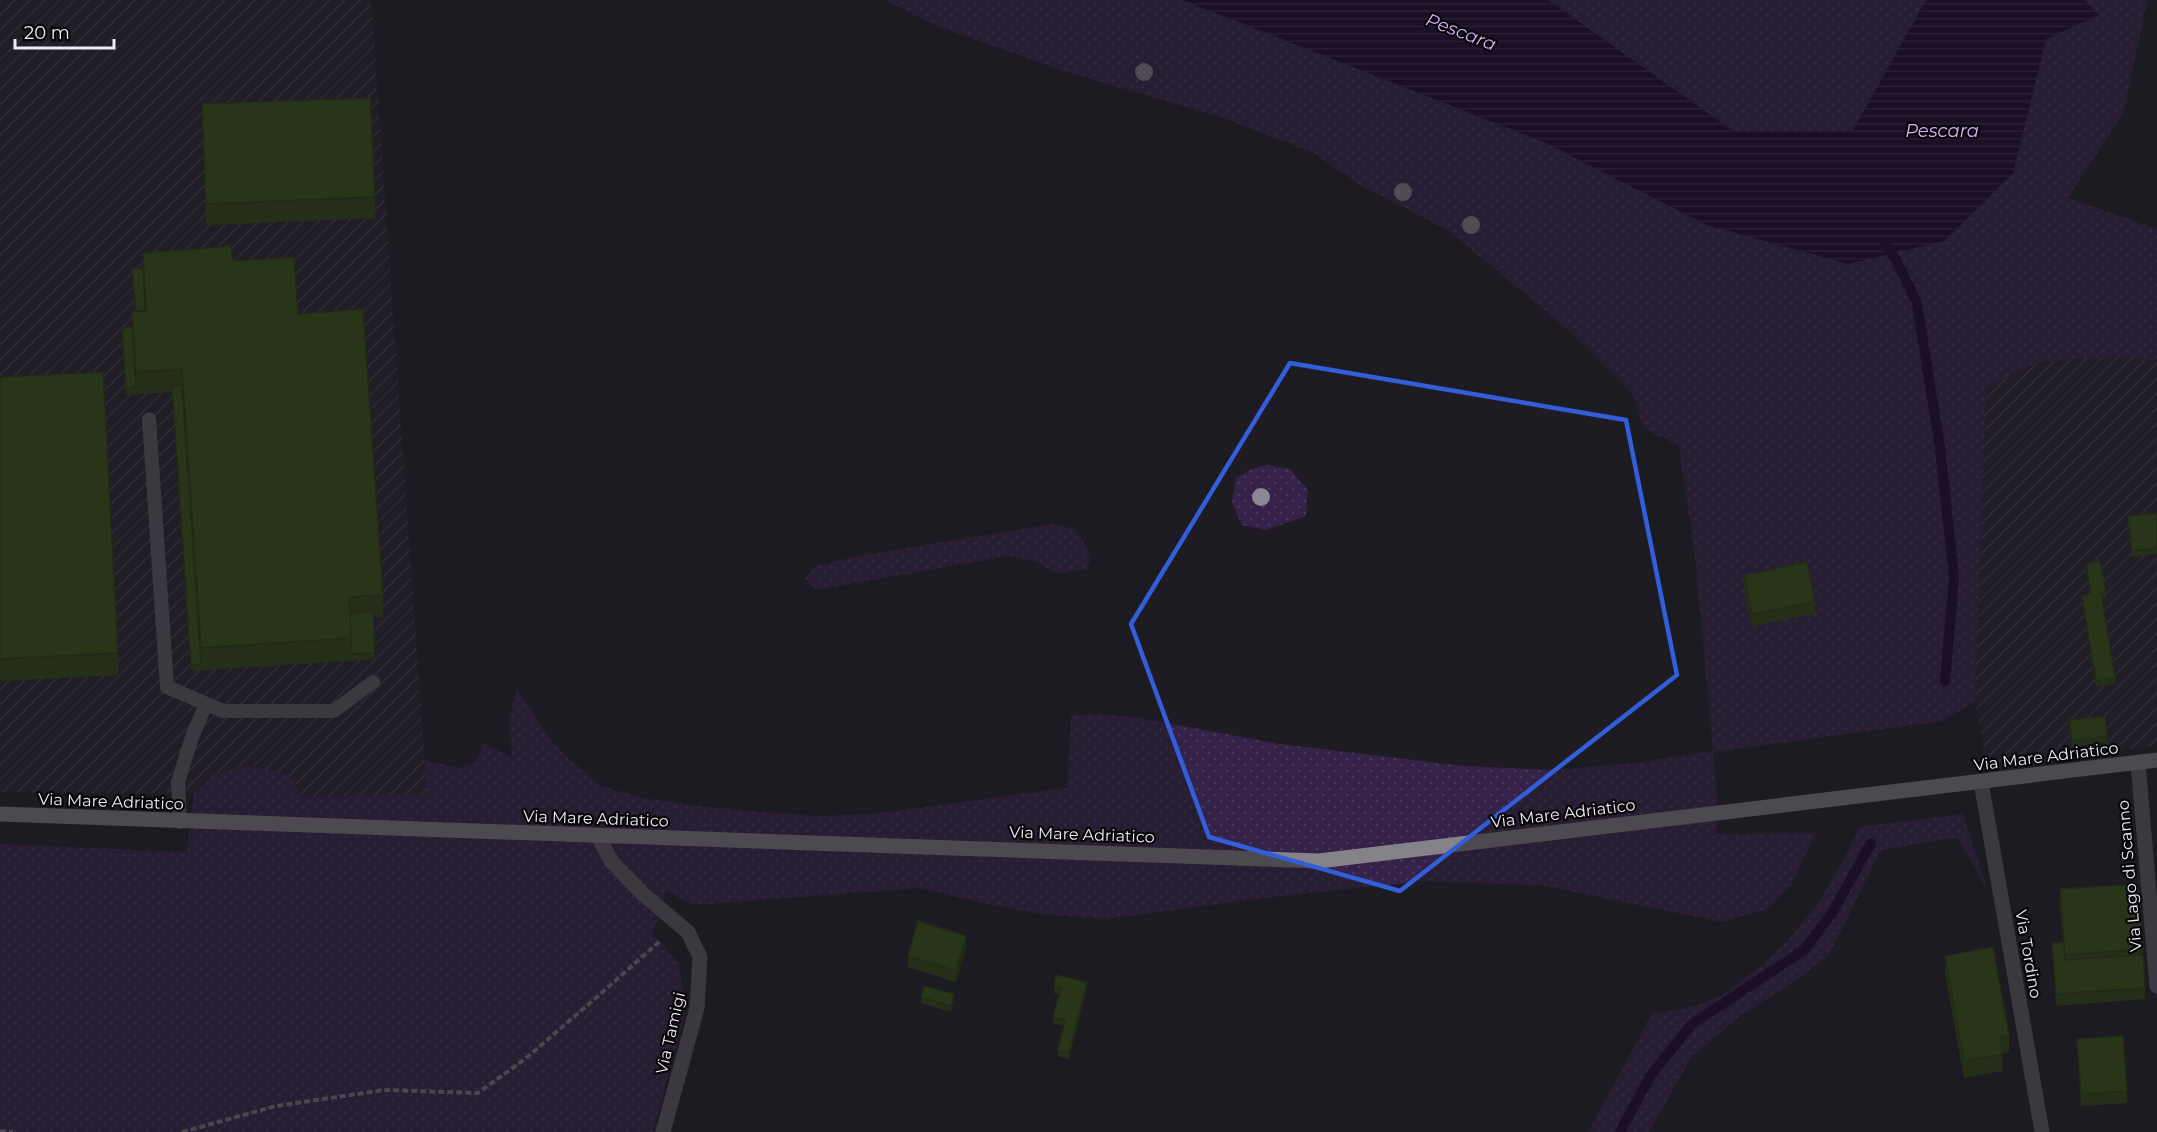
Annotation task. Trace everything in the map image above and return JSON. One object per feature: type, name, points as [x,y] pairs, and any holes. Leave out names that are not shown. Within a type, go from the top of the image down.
[{"type":"main road","name":"Via Mare Adriatico","points":[[0,814],[1319,861],[2157,760]]},
{"type":"street","name":"Via Lago di Scanno","points":[[2138,763],[2157,986]]},
{"type":"street","name":"Via Tordino","points":[[1981,782],[2042,1132]]},
{"type":"street","name":"Via Tamigi","points":[[598,836],[611,861],[643,894],[688,932],[700,957],[697,1008],[663,1132]]},
{"type":"lane","points":[[149,419],[167,687],[223,711],[334,711],[373,682]]},
{"type":"lane","points":[[180,822],[178,782],[192,737],[207,704]]},
{"type":"path","points":[[182,1132],[276,1106],[384,1090],[478,1093],[525,1059],[679,923]]},
{"type":"path","points":[[0,1131],[13,1132]]},
{"type":"highlighted area","points":[[1290,363],[1626,420],[1677,675],[1400,891],[1209,837],[1131,624]]},
{"type":"shaded area","points":[[0,0],[371,0],[427,795],[301,797],[214,773],[194,794],[0,792]]},
{"type":"shaded area","points":[[885,0],[1183,0],[1546,143],[1707,225],[2013,173],[2046,39],[2098,15],[2084,0],[2147,0],[2124,112],[2068,198],[2157,229],[2157,361],[2118,356],[2038,362],[1986,388],[1975,702],[1942,721],[1713,752],[1717,834],[1816,833],[1791,885],[1767,909],[1721,922],[1545,886],[1425,881],[1263,898],[1106,919],[1042,914],[919,888],[693,905],[666,891],[653,934],[679,964],[685,1013],[653,1132],[0,1132],[0,844],[187,852],[194,794],[214,773],[253,766],[289,775],[301,797],[426,795],[425,760],[459,768],[476,762],[484,743],[512,757],[509,721],[517,688],[549,738],[570,760],[601,786],[643,798],[706,807],[814,816],[874,814],[1067,788],[1071,715],[1098,714],[1134,717],[1280,744],[1463,766],[1554,770],[1642,762],[1713,751],[1696,566],[1679,446],[1643,428],[1634,395],[1572,333],[1449,231],[1360,185],[1314,153],[1224,118],[1063,71],[935,25]]},
{"type":"shaded area","points":[[1548,0],[1926,0],[1852,132],[1733,131]]},
{"type":"shaded area","points":[[2118,356],[2157,361],[2157,745],[1988,773],[1975,702],[1986,388],[2038,362]]},
{"type":"shaded area","points":[[1267,465],[1290,469],[1308,490],[1306,516],[1266,530],[1242,525],[1232,503],[1236,478],[1251,469]]},
{"type":"shaded area","points":[[1053,524],[1075,529],[1090,553],[1088,569],[1058,574],[1037,562],[1008,556],[816,590],[805,578],[816,566],[858,556]]},
{"type":"shaded area","points":[[1963,814],[1987,890],[1958,837],[1881,850],[1829,955],[1793,983],[1741,1015],[1691,1058],[1649,1132],[1588,1132],[1652,1014],[1688,1008],[1714,999],[1732,988],[1767,960],[1784,944],[1813,909],[1838,870],[1859,827]]},
{"type":"water","name":"Pescara","points":[[1183,0],[1548,0],[1733,131],[1852,132],[1926,0],[2084,0],[2099,15],[2046,39],[2013,173],[1944,241],[1848,264],[1707,225],[1546,143]]},
{"type":"building","points":[[370,98],[375,197],[206,204],[202,104]]},
{"type":"building","points":[[231,246],[233,261],[294,257],[298,314],[363,309],[383,595],[349,597],[352,638],[201,648],[182,369],[136,372],[132,311],[146,311],[143,253]]},
{"type":"building","points":[[143,268],[145,311],[136,311],[132,269]]},
{"type":"building","points":[[132,327],[136,388],[126,389],[122,328]]},
{"type":"building","points":[[103,372],[118,653],[0,659],[0,377]]},
{"type":"building","points":[[182,385],[201,664],[191,665],[172,386]]},
{"type":"building","points":[[2157,513],[2157,548],[2132,551],[2128,516]]},
{"type":"building","points":[[2100,561],[2106,591],[2101,592],[2115,678],[2096,681],[2082,596],[2091,594],[2086,564]]},
{"type":"building","points":[[1807,562],[1815,602],[1752,614],[1744,575]]},
{"type":"building","points":[[373,611],[375,653],[352,654],[350,613]]},
{"type":"building","points":[[2105,716],[2107,736],[2072,741],[2069,720]]},
{"type":"building","points":[[2138,884],[2143,949],[2065,955],[2060,889]]},
{"type":"building","points":[[918,921],[966,936],[956,971],[908,956]]},
{"type":"building","points":[[2064,942],[2065,960],[2143,955],[2145,988],[2056,994],[2052,943]]},
{"type":"building","points":[[1993,947],[2009,1035],[2000,1037],[2003,1054],[1964,1061],[1945,956]]},
{"type":"building","points":[[1056,975],[1087,982],[1069,1053],[1058,1050],[1065,1020],[1053,1017],[1061,988],[1054,987]]},
{"type":"building","points":[[924,986],[954,994],[951,1006],[921,997]]},
{"type":"building","points":[[2123,1036],[2127,1091],[2081,1094],[2077,1039]]},
{"type":"waterway","points":[[1884,243],[1896,260],[1917,303],[1940,448],[1954,577],[1945,681]]},
{"type":"waterway","points":[[1620,1132],[1651,1075],[1692,1024],[1804,950],[1832,913],[1871,843]]}]
